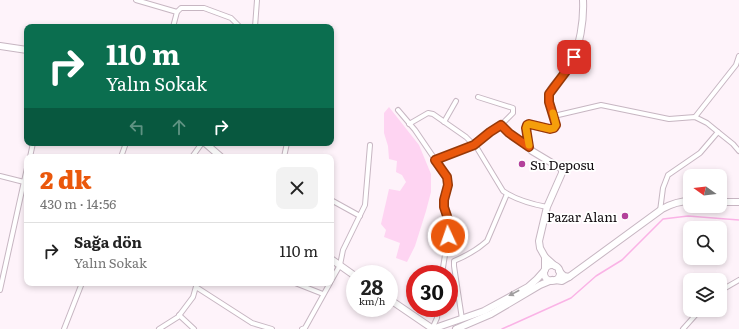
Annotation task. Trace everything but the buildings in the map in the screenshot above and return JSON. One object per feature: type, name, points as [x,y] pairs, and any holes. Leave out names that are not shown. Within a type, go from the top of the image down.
[{"type":"street","points":[[136,0],[177,12]]},
{"type":"street","points":[[255,24],[257,0]]},
{"type":"street","points":[[529,147],[526,128],[527,125],[529,124],[550,129],[554,128],[556,125],[549,102],[549,94],[570,66],[574,57],[584,17],[583,0]]},
{"type":"street","points":[[174,24],[177,12],[181,8],[204,8],[231,18],[237,24]]},
{"type":"street","points":[[0,46],[24,50]]},
{"type":"street","points":[[695,117],[736,65],[739,56]]},
{"type":"street","points":[[435,160],[474,145],[501,125],[513,113],[513,108],[478,96]]},
{"type":"street","points":[[444,122],[456,101]]},
{"type":"street","points":[[554,116],[601,105],[669,119],[695,117],[707,123],[733,144],[739,151]]},
{"type":"street","points":[[398,110],[410,124],[447,177],[448,185],[444,200],[444,207],[448,219],[448,236],[443,265]]},
{"type":"street","points":[[410,124],[428,113],[433,114],[466,137],[477,148],[503,191],[532,204],[546,208]]},
{"type":"street","points":[[501,125],[532,151],[562,170],[546,208],[539,240],[540,248],[545,257],[559,272],[564,276],[569,277]]},
{"type":"street","points":[[660,211],[668,175],[700,153],[718,132]]},
{"type":"street","points":[[334,275],[340,265],[343,250],[365,205],[370,145]]},
{"type":"street","points":[[195,154],[201,146]]},
{"type":"street","points":[[208,146],[217,154]]},
{"type":"street","points":[[0,176],[24,182],[0,290]]},
{"type":"street","points":[[462,319],[454,261],[468,255],[487,241],[507,194]]},
{"type":"street","points":[[545,257],[545,277],[553,280],[562,280],[569,277],[660,211],[670,205],[683,201]]},
{"type":"street","points":[[334,202],[360,216]]},
{"type":"street","points":[[727,202],[739,202]]},
{"type":"street","points":[[334,261],[346,269]]},
{"type":"street","points":[[432,329],[484,311],[528,286],[537,279],[548,266],[554,266]]},
{"type":"street","points":[[456,329],[491,314],[540,285],[553,280],[558,276],[559,272]]},
{"type":"street","points":[[727,287],[739,280]]},
{"type":"street","points":[[64,329],[81,286]]},
{"type":"street","points":[[159,329],[179,315],[193,297],[197,286]]},
{"type":"street","points":[[198,286],[252,323],[272,329]]},
{"type":"street","points":[[303,286],[323,294]]},
{"type":"street","points":[[302,329],[305,328],[328,286]]},
{"type":"street","points":[[398,305],[432,329]]},
{"type":"street","points":[[179,315],[194,329]]},
{"type":"street","points":[[432,329],[437,317]]},
{"type":"street","points":[[683,329],[694,317]]},
{"type":"shaded area","points":[[389,107],[419,145],[431,174],[431,192],[426,211],[415,246],[407,262],[396,258],[400,243],[384,237],[386,230],[381,224],[389,189],[400,191],[406,182],[402,175],[396,172],[397,161],[389,159],[388,146],[384,133],[384,113]]},
{"type":"waterway","points":[[502,329],[571,298],[596,276],[622,260],[663,219],[688,216],[739,220]]},
{"type":"slow traffic","points":[[529,145],[526,128],[527,125],[529,124],[550,129],[554,128],[556,125],[553,113]]},
{"type":"place","name":"Su Deposu","points":[[522,164]]},
{"type":"place","name":"Pazar Alanı","points":[[625,216]]},
{"type":"route","points":[[448,236],[448,219],[444,207],[444,200],[448,185],[447,177],[435,160],[474,145],[501,125],[509,133],[529,147],[526,128],[527,125],[529,124],[550,129],[554,128],[556,125],[549,102],[549,94],[570,66],[574,57]]}]
